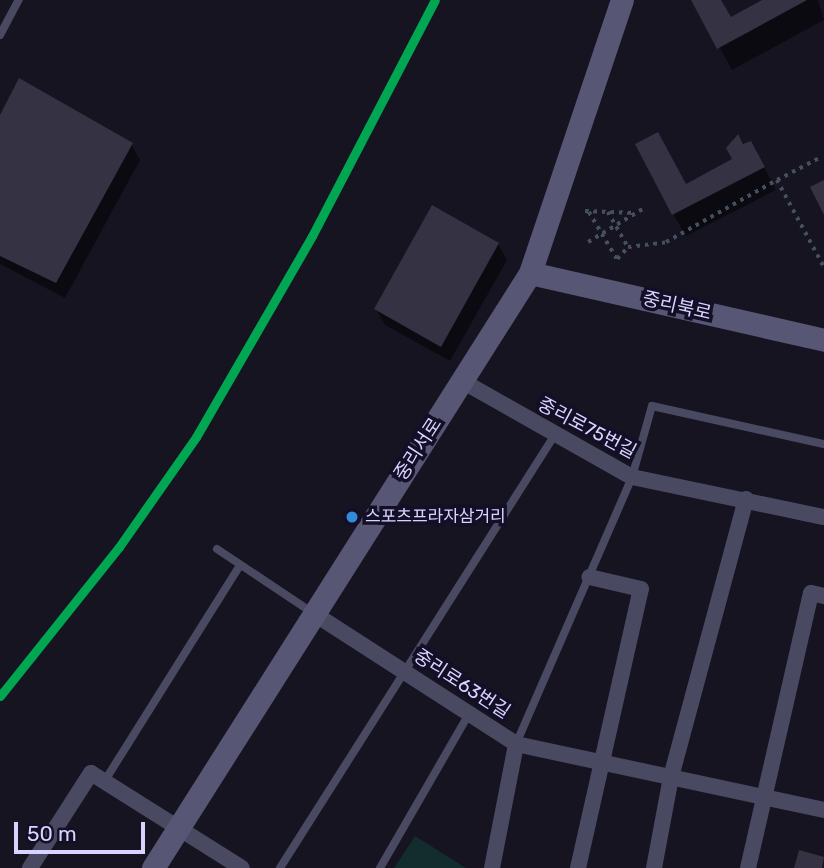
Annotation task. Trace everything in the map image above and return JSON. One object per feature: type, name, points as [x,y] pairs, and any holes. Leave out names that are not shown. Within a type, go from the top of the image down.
[{"type":"main road","name":"중리서로","points":[[153,868],[530,272],[622,0]]},
{"type":"main road","name":"중리북로","points":[[530,272],[824,340]]},
{"type":"street","name":"중리로75번길","points":[[462,381],[554,436],[632,477],[824,517]]},
{"type":"street","points":[[654,868],[671,777],[746,499]]},
{"type":"street","points":[[578,868],[641,589],[589,577]]},
{"type":"street","points":[[748,868],[811,593],[824,596]]},
{"type":"street","name":"중리로63번길","points":[[313,613],[516,744],[824,810]]},
{"type":"street","points":[[492,868],[516,744]]},
{"type":"street","points":[[30,868],[92,774],[177,830],[242,868]]},
{"type":"lane","points":[[0,35],[19,0]]},
{"type":"lane","points":[[516,744],[632,477],[652,406],[824,444]]},
{"type":"lane","points":[[280,868],[402,670],[554,436]]},
{"type":"lane","points":[[217,549],[239,567],[313,613]]},
{"type":"lane","points":[[104,782],[239,567]]},
{"type":"lane","points":[[380,868],[469,714]]},
{"type":"path","points":[[636,212],[587,212],[617,259],[628,247],[666,242],[819,158]]},
{"type":"path","points":[[777,180],[824,267]]},
{"type":"path","points":[[588,242],[644,208]]},
{"type":"path","points":[[608,212],[628,247]]},
{"type":"green space","points":[[415,836],[466,868],[394,868]]},
{"type":"building","points":[[691,0],[721,0],[731,17],[762,0],[807,0],[717,49]]},
{"type":"building","points":[[19,78],[133,143],[56,283],[0,256],[0,115]]},
{"type":"building","points":[[658,132],[686,184],[732,159],[726,148],[738,134],[743,144],[751,141],[765,167],[672,215],[635,144]]},
{"type":"building","points":[[824,180],[824,215],[810,187]]},
{"type":"building","points":[[432,205],[499,243],[441,347],[374,309]]},
{"type":"building","points":[[799,850],[824,857],[822,868],[794,868]]},
{"type":"transit line","points":[[0,696],[119,547],[196,437],[312,236],[435,0]]},
{"type":"place","name":"스포츠프라자삼거리","points":[[352,517]]}]
